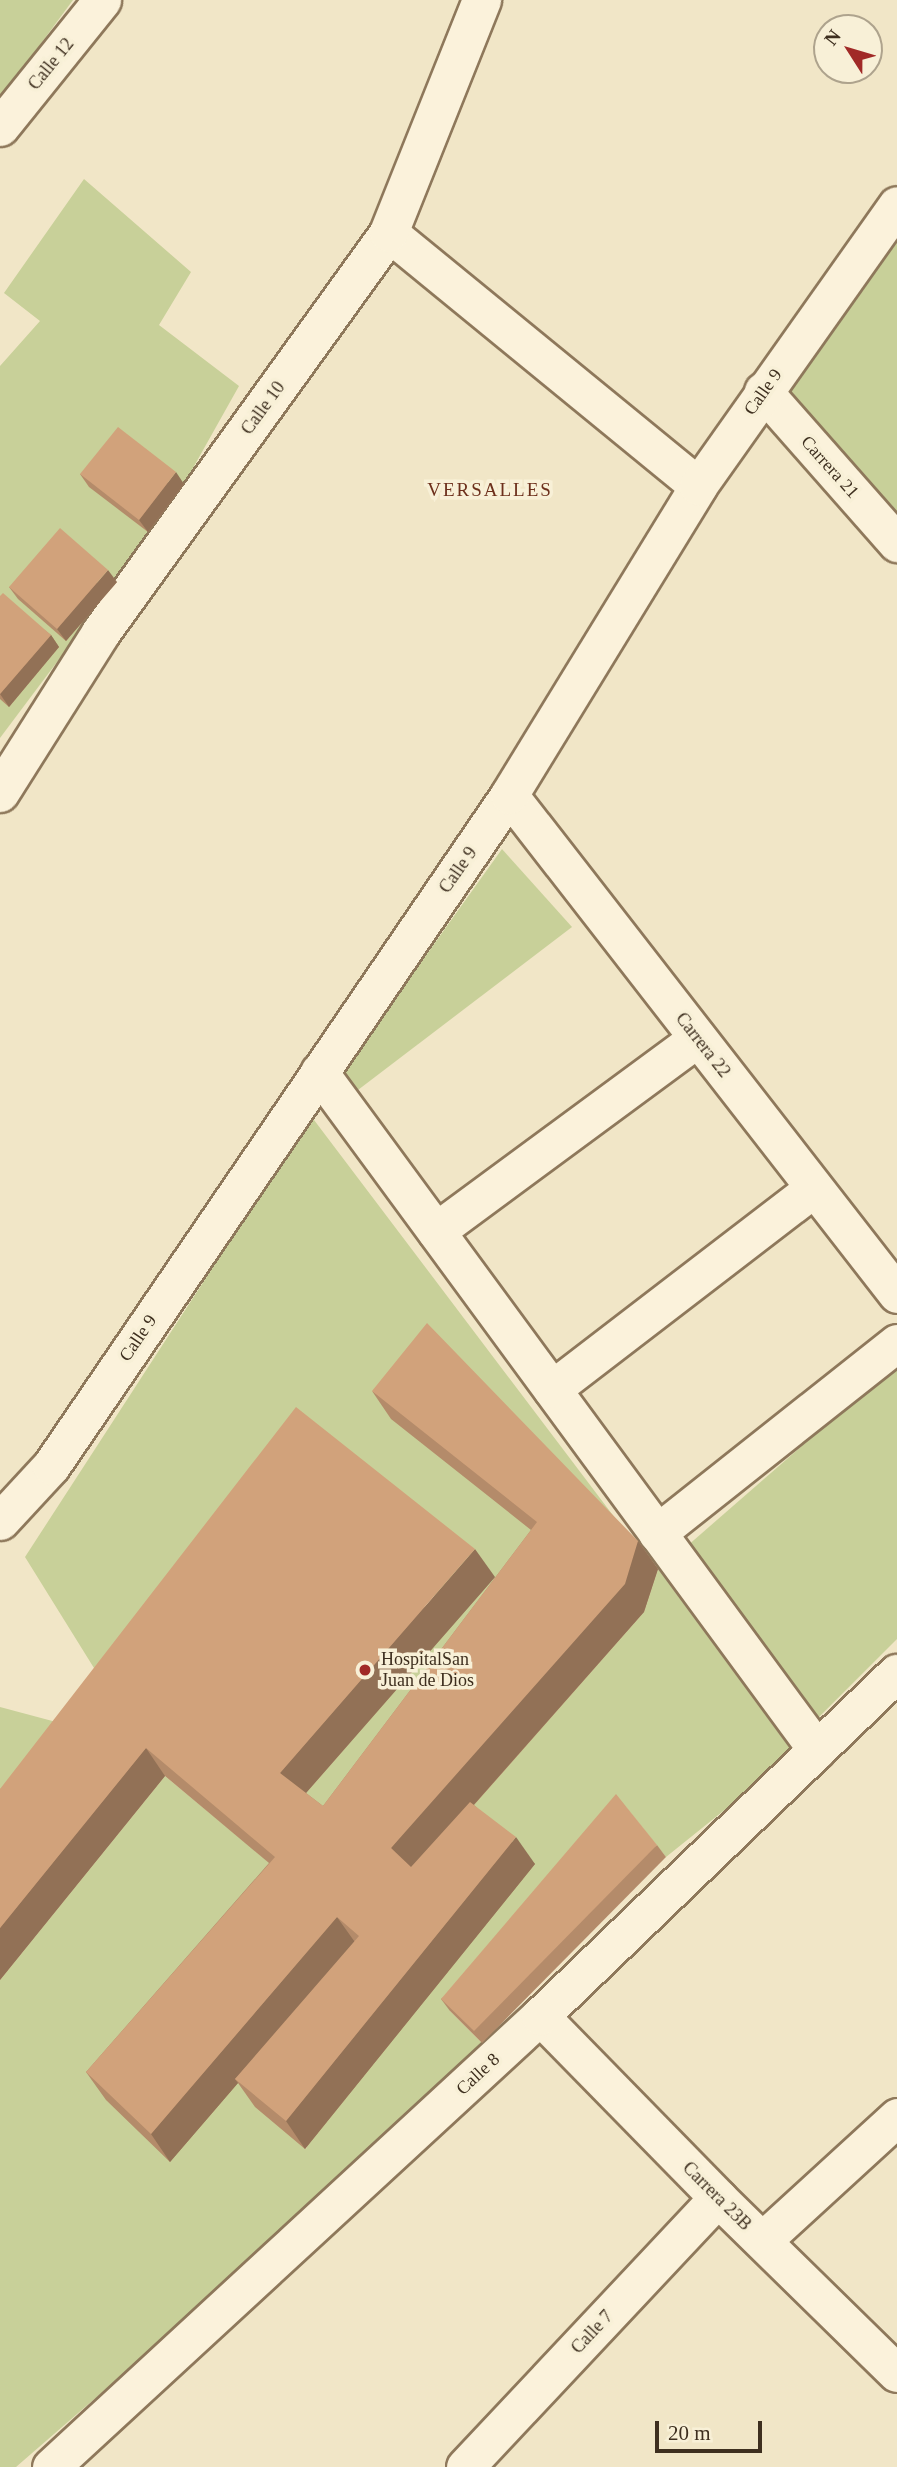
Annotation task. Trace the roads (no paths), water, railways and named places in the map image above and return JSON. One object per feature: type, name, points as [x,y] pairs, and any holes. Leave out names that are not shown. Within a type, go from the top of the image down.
[{"type":"street","name":"Calle 12","points":[[0,127],[102,0]]},
{"type":"street","name":"Calle 10","points":[[0,793],[101,633],[389,233],[482,0]]},
{"type":"street","name":"Calle 9","points":[[0,1521],[51,1466],[509,795],[698,486],[897,205]]},
{"type":"street","points":[[389,233],[698,486]]},
{"type":"street","name":"Carrera 21","points":[[763,391],[897,543]]},
{"type":"street","name":"Carrera 22","points":[[509,795],[897,1294]]},
{"type":"street","points":[[436,1231],[698,1038]]},
{"type":"street","points":[[319,1072],[817,1750]]},
{"type":"street","points":[[552,1389],[814,1188]]},
{"type":"street","points":[[657,1533],[897,1343]]},
{"type":"street","name":"Calle 8","points":[[51,2467],[540,2016],[897,1673]]},
{"type":"street","name":"Carrera 23B","points":[[540,2016],[718,2198],[897,2373]]},
{"type":"street","points":[[763,2240],[897,2117]]},
{"type":"street","name":"Calle 7","points":[[465,2467],[718,2198]]},
{"type":"place","name":"HospitalSan Juan de Dios","points":[[365,1670]]},
{"type":"district","name":"VERSALLES","points":[[490,490]]}]
